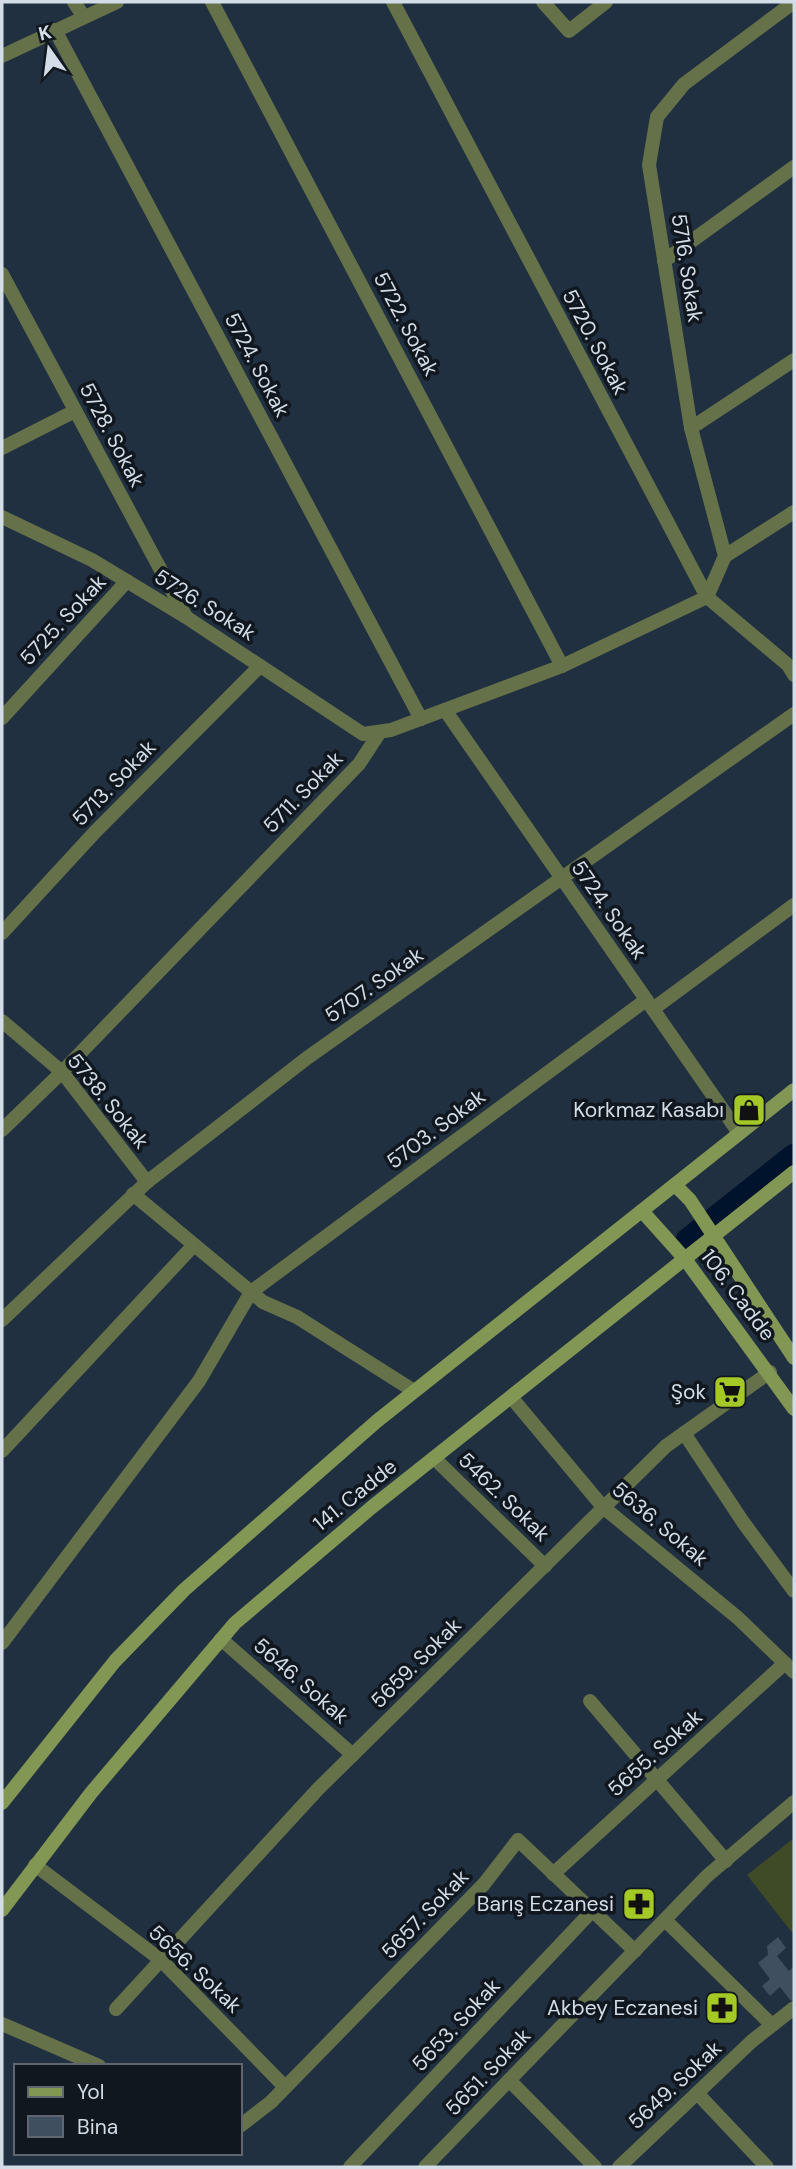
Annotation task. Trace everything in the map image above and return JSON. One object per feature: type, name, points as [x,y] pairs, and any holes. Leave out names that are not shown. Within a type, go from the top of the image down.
[{"type":"street","points":[[74,2],[84,17]]},
{"type":"street","points":[[2,55],[117,2]]},
{"type":"street","name":"5722. Sokak","points":[[212,2],[562,666]]},
{"type":"street","name":"5720. Sokak","points":[[393,2],[707,597],[792,668]]},
{"type":"street","points":[[543,2],[569,31],[606,2]]},
{"type":"street","name":"5716. Sokak","points":[[725,556],[691,428],[649,165],[657,117],[684,84],[794,2]]},
{"type":"street","name":"5724. Sokak","points":[[55,30],[421,719]]},
{"type":"street","points":[[664,261],[794,167]]},
{"type":"street","name":"5728. Sokak","points":[[2,274],[186,617]]},
{"type":"street","points":[[691,428],[794,360]]},
{"type":"street","points":[[2,449],[75,411]]},
{"type":"street","points":[[380,732],[562,666],[707,597],[725,556],[794,512]]},
{"type":"street","name":"5726. Sokak","points":[[2,517],[92,560],[186,617],[363,734],[380,732]]},
{"type":"street","name":"5725. Sokak","points":[[2,718],[127,582]]},
{"type":"street","name":"5713. Sokak","points":[[2,933],[95,832],[260,666]]},
{"type":"street","name":"5724. Sokak","points":[[445,710],[739,1133]]},
{"type":"street","name":"5707. Sokak","points":[[2,1320],[133,1194],[307,1058],[794,715]]},
{"type":"street","name":"5711. Sokak","points":[[2,1130],[62,1072],[359,764],[380,732]]},
{"type":"street","name":"5703. Sokak","points":[[251,1292],[649,1004],[794,905]]},
{"type":"street","name":"5738. Sokak","points":[[2,1021],[62,1072],[147,1182]]},
{"type":"street","name":"141. Cadde","points":[[2,1802],[115,1661],[184,1590],[414,1391],[794,1090]]},
{"type":"street","name":"141. Cadde","points":[[2,1910],[91,1793],[235,1623],[434,1458],[794,1172]]},
{"type":"street","name":"106. Cadde","points":[[675,1185],[690,1200],[794,1358]]},
{"type":"street","points":[[133,1194],[263,1302],[297,1317],[414,1391]]},
{"type":"street","name":"106. Cadde","points":[[642,1211],[685,1259],[770,1372],[794,1409]]},
{"type":"street","points":[[2,1451],[193,1246]]},
{"type":"street","points":[[2,1643],[199,1381],[251,1292]]},
{"type":"street","name":"5659. Sokak","points":[[116,2010],[353,1755],[603,1507],[666,1446],[770,1372]]},
{"type":"street","name":"5636. Sokak","points":[[510,1397],[603,1507],[738,1618],[790,1667]]},
{"type":"street","points":[[684,1433],[743,1522],[794,1591]]},
{"type":"street","name":"5462. Sokak","points":[[434,1458],[545,1566]]},
{"type":"street","name":"5646. Sokak","points":[[221,1639],[353,1755]]},
{"type":"street","name":"5655. Sokak","points":[[553,1874],[657,1779],[790,1667]]},
{"type":"street","points":[[590,1701],[726,1861]]},
{"type":"street","name":"5651. Sokak","points":[[425,2167],[665,1920],[726,1861],[794,1802]]},
{"type":"street","name":"5657. Sokak","points":[[242,2126],[285,2087],[484,1884],[518,1840],[635,1951]]},
{"type":"street","name":"5656. Sokak","points":[[35,1865],[162,1960],[285,2087]]},
{"type":"street","name":"5653. Sokak","points":[[350,2167],[592,1910]]},
{"type":"street","points":[[665,1920],[772,2025]]},
{"type":"street","name":"5649. Sokak","points":[[619,2167],[772,2025],[794,2008]]},
{"type":"street","points":[[2,2024],[94,2064]]},
{"type":"street","points":[[509,2080],[595,2167]]},
{"type":"street","points":[[698,2093],[767,2167]]},
{"type":"green space","points":[[794,1838],[794,1935],[747,1875]]},
{"type":"building","points":[[778,1937],[786,1948],[777,1956],[789,1971],[794,1966],[794,1998],[791,2001],[780,1987],[770,1996],[762,1986],[770,1979],[758,1963],[768,1955],[767,1946]]},
{"type":"waterway","points":[[687,1240],[794,1155]]},
{"type":"place","name":"Korkmaz Kasabı","points":[[749,1110]]},
{"type":"place","name":"Şok","points":[[730,1392]]},
{"type":"place","name":"Barış Eczanesi","points":[[639,1904]]},
{"type":"place","name":"Akbey Eczanesi","points":[[722,2008]]}]
